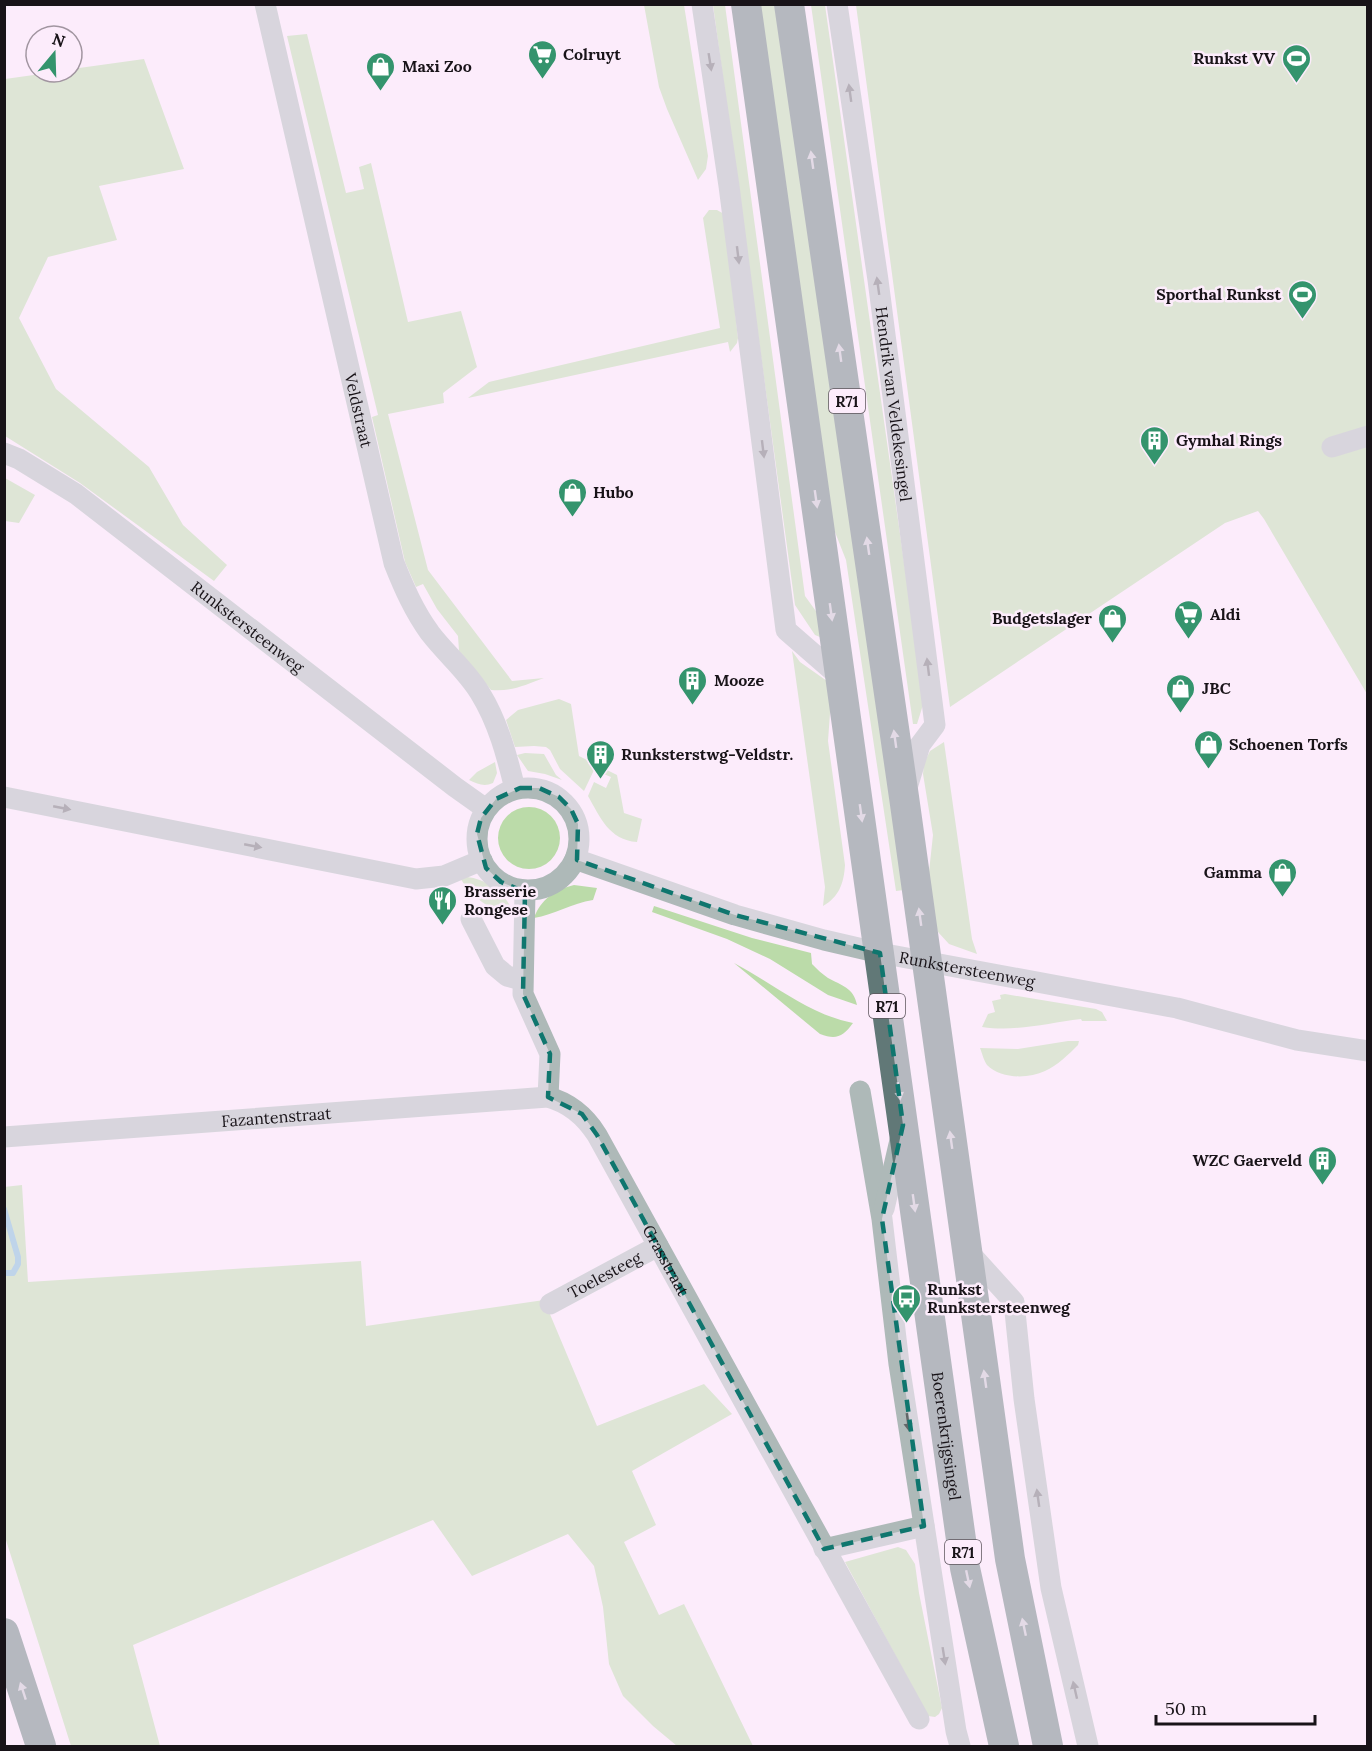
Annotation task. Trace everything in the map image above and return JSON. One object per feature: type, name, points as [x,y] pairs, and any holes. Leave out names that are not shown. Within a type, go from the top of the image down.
[{"type":"highway","name":"R71","points":[[746,4],[880,953]]},
{"type":"highway","name":"Hendrik van Veldekesingel","points":[[789,4],[926,962]]},
{"type":"highway","name":"Boerenkrijgsingel","points":[[880,953],[965,1568],[1004,1746]]},
{"type":"highway","name":"R71","points":[[926,962],[1010,1559],[1048,1746]]},
{"type":"highway","points":[[4,1633],[41,1746]]},
{"type":"street","name":"Veldstraat","points":[[265,4],[394,563],[414,608],[430,633],[479,691],[501,739],[514,789]]},
{"type":"street","points":[[702,4],[729,186],[786,630],[840,677]]},
{"type":"street","name":"Hendrik van Veldekesingel","points":[[837,4],[878,280],[935,725],[920,745],[904,797]]},
{"type":"street","points":[[1332,447],[1368,436]]},
{"type":"street","name":"Runkstersteenweg","points":[[4,453],[19,459],[76,494],[486,809]]},
{"type":"street","points":[[539,788],[559,797],[571,808],[578,824],[580,837],[578,850],[571,868],[555,883],[542,889],[525,891],[501,882],[486,868],[477,847],[477,834],[486,809],[496,799],[514,789],[539,788]]},
{"type":"street","points":[[4,797],[416,879],[444,876],[482,860]]},
{"type":"street","name":"Runkstersteenweg","points":[[575,859],[735,915],[880,953],[1148,1002],[1231,1021],[1297,1040],[1368,1051]]},
{"type":"street","points":[[525,891],[523,994],[550,1053],[548,1097]]},
{"type":"street","points":[[471,919],[495,966],[507,976],[522,980]]},
{"type":"street","name":"Boerenkrijgsingel","points":[[860,1091],[882,1219],[899,1364],[960,1746]]},
{"type":"street","name":"Fazantenstraat","points":[[4,1137],[548,1097]]},
{"type":"street","name":"Grasstraat","points":[[548,1097],[577,1111],[591,1125],[919,1719]]},
{"type":"street","name":"Boerenkrijgsingel","points":[[882,1219],[903,1125]]},
{"type":"street","name":"Toelesteeg","points":[[550,1304],[658,1246]]},
{"type":"street","points":[[966,1250],[1014,1302],[1024,1399],[1051,1588],[1088,1746]]},
{"type":"street","points":[[824,1550],[924,1527]]},
{"type":"highlighted area","points":[[520,788],[539,788],[559,797],[571,809],[578,824],[577,860],[735,915],[880,953],[903,1125],[882,1219],[924,1526],[824,1549],[597,1135],[582,1114],[548,1097],[550,1054],[523,994],[525,892],[501,882],[486,868],[477,834],[481,818],[496,799]]},
{"type":"green space","points":[[644,5],[684,5],[708,156],[706,169],[698,180],[659,87]]},
{"type":"green space","points":[[713,5],[725,5],[805,596],[818,614],[820,637],[815,635],[795,605]]},
{"type":"green space","points":[[759,5],[777,5],[904,890],[896,891],[846,560],[833,527]]},
{"type":"green space","points":[[811,5],[825,5],[923,696],[917,724],[913,724]]},
{"type":"green space","points":[[856,5],[1367,5],[1367,694],[1258,511],[1225,523],[950,707]]},
{"type":"green space","points":[[307,34],[346,193],[364,189],[359,167],[371,163],[408,322],[461,311],[477,367],[443,393],[444,403],[388,414],[428,570],[512,681],[544,678],[512,689],[491,690],[459,651],[458,636],[437,609],[423,584],[416,587],[405,562],[372,417],[378,415],[287,36]]},
{"type":"green space","points":[[144,59],[184,169],[99,186],[117,240],[48,257],[19,318],[56,389],[149,467],[183,525],[227,565],[214,581],[80,483],[5,436],[5,79],[24,76],[24,84],[84,84],[84,67]]},
{"type":"green space","points":[[709,210],[717,210],[724,214],[738,338],[730,352],[728,342],[468,398],[489,382],[720,328],[703,218]]},
{"type":"green space","points":[[5,478],[35,495],[19,523],[5,521]]},
{"type":"green space","points":[[792,651],[800,662],[827,681],[831,700],[828,741],[845,865],[840,889],[823,906],[825,887]]},
{"type":"green space","points":[[559,699],[571,704],[579,756],[617,775],[624,813],[642,819],[637,842],[619,837],[612,832],[601,819],[588,796],[594,782],[606,788],[611,777],[594,770],[584,791],[560,769],[546,747],[515,747],[506,720],[518,710]]},
{"type":"green space","points":[[944,742],[972,939],[977,954],[949,944],[938,932],[933,919],[928,881],[933,835],[923,774],[924,763],[930,751]]},
{"type":"green space","points":[[544,754],[556,775],[562,780],[528,771],[517,755]]},
{"type":"green space","points":[[495,762],[497,773],[493,783],[484,785],[469,780],[477,772]]},
{"type":"green space","points":[[529,807],[551,816],[560,838],[551,860],[529,869],[507,860],[498,838],[507,816]]},
{"type":"green space","points":[[467,877],[483,881],[497,890],[508,902],[514,917],[490,907],[477,898],[460,878]]},
{"type":"green space","points":[[574,885],[597,888],[593,900],[534,918],[550,896]]},
{"type":"green space","points":[[654,906],[752,938],[811,953],[812,964],[850,991],[857,1005],[828,995],[770,959],[727,939],[652,912]]},
{"type":"green space","points":[[734,963],[806,1006],[853,1023],[839,1036],[830,1037],[820,1034]]},
{"type":"green space","points":[[1000,995],[1096,1009],[1102,1012],[1107,1021],[1082,1021],[1081,1019],[1020,1028],[982,1027],[988,1014],[995,1012],[992,1001],[1001,999]]},
{"type":"green space","points":[[1079,1041],[1078,1045],[1058,1063],[1038,1074],[1023,1076],[1007,1075],[993,1070],[987,1065],[980,1048],[1018,1049]]},
{"type":"green space","points":[[22,1185],[28,1282],[361,1261],[366,1326],[544,1300],[597,1426],[704,1384],[732,1414],[632,1471],[656,1525],[624,1542],[659,1615],[684,1604],[753,1746],[677,1746],[623,1696],[609,1664],[603,1607],[594,1566],[568,1534],[472,1576],[433,1520],[133,1645],[160,1746],[71,1746],[5,1537],[4,1187]]},
{"type":"green space","points":[[898,1547],[906,1550],[915,1564],[942,1708],[935,1717],[928,1716],[845,1562]]},
{"type":"waterway","points":[[4,1209],[18,1257],[18,1264],[13,1273],[4,1273]]},
{"type":"place","name":"Colruyt","points":[[542,80]]},
{"type":"place","name":"Runkst VV","points":[[1296,84]]},
{"type":"place","name":"Maxi Zoo","points":[[381,92]]},
{"type":"place","name":"Sporthal Runkst","points":[[1302,320]]},
{"type":"place","name":"Gymhal Rings","points":[[1155,466]]},
{"type":"place","name":"Hubo","points":[[572,518]]},
{"type":"place","name":"Aldi","points":[[1189,640]]},
{"type":"place","name":"Budgetslager","points":[[1113,644]]},
{"type":"place","name":"Mooze","points":[[693,706]]},
{"type":"place","name":"JBC","points":[[1181,714]]},
{"type":"place","name":"Schoenen Torfs","points":[[1208,770]]},
{"type":"place","name":"Runksterstwg-Veldstr.","points":[[600,780]]},
{"type":"place","name":"Gamma","points":[[1283,898]]},
{"type":"place","name":"Brasserie Rongese","points":[[443,926]]},
{"type":"place","name":"WZC Gaerveld","points":[[1323,1186]]},
{"type":"place","name":"Runkst Runkstersteenweg","points":[[906,1324]]}]
